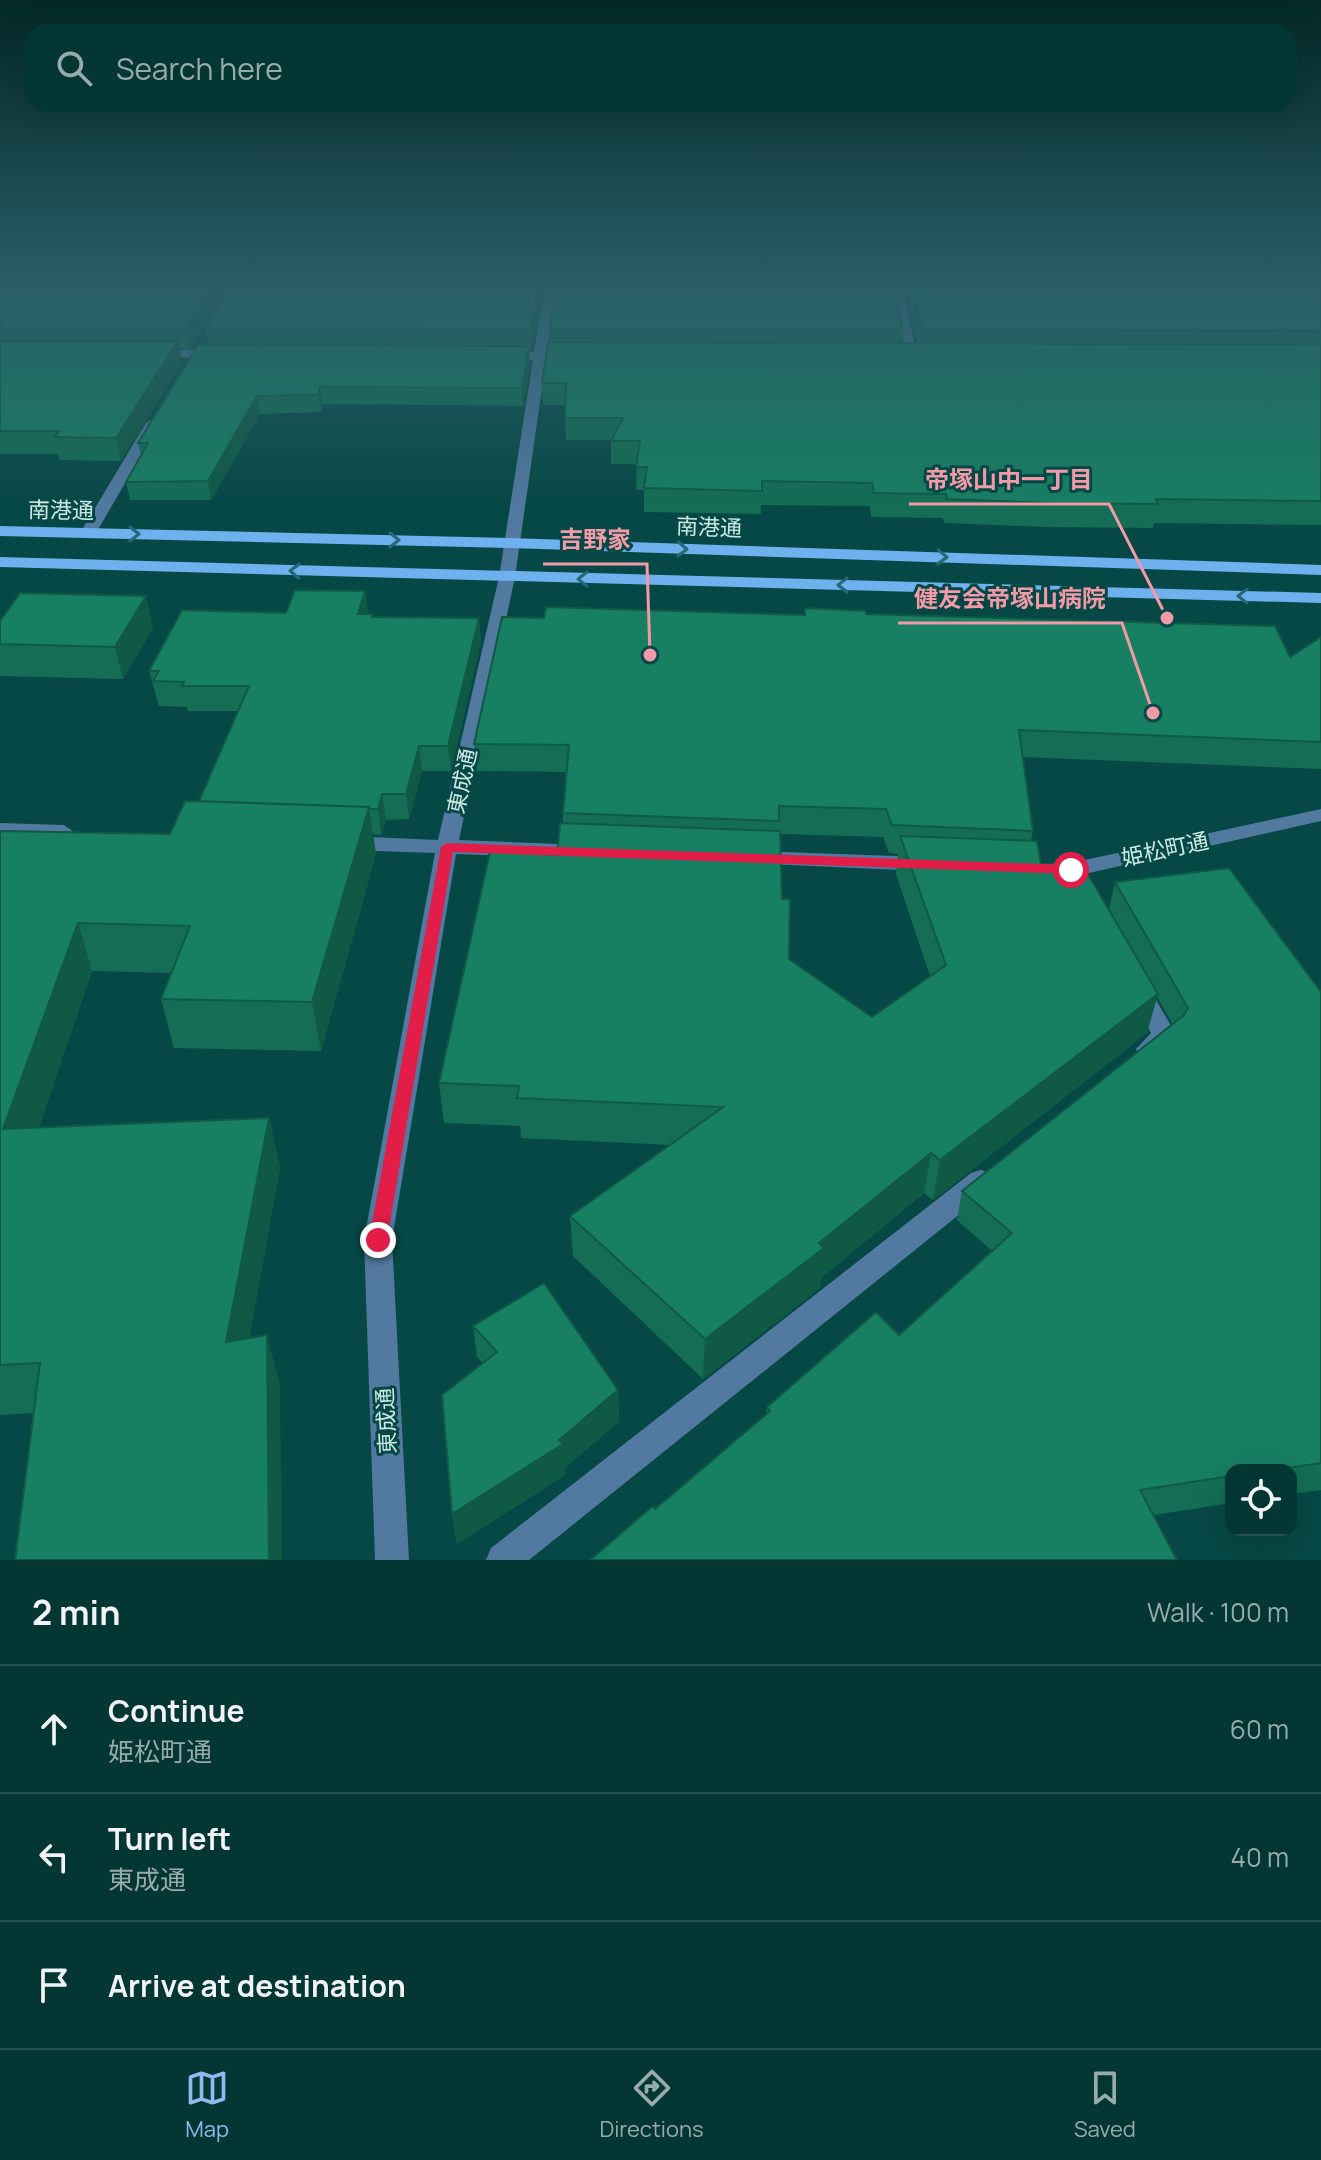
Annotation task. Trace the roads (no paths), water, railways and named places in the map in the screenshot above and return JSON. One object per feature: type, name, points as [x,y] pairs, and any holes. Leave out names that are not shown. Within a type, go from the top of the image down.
[{"type":"main road","name":"南港通","points":[[0,531],[510,543],[1321,570]]},
{"type":"main road","points":[[0,562],[1321,598]]},
{"type":"street","name":"東成通","points":[[392,1560],[378,1240],[447,847],[507,577],[539,363]]},
{"type":"street","points":[[88,533],[163,405]]},
{"type":"street","name":"姫松町通","points":[[1025,868],[1071,870],[1321,815]]},
{"type":"street","points":[[0,830],[80,833]]},
{"type":"street","points":[[320,842],[603,853]]},
{"type":"street","points":[[728,857],[947,865]]},
{"type":"street","points":[[1071,870],[1087,897]]},
{"type":"street","points":[[1126,967],[1165,1036],[1127,1065]]},
{"type":"street","points":[[503,1560],[1002,1164]]},
{"type":"place","name":"帝塚山中一丁目","points":[[1167,618]]},
{"type":"place","name":"吉野家","points":[[650,655]]},
{"type":"place","name":"健友会帝塚山病院","points":[[1153,713]]}]
